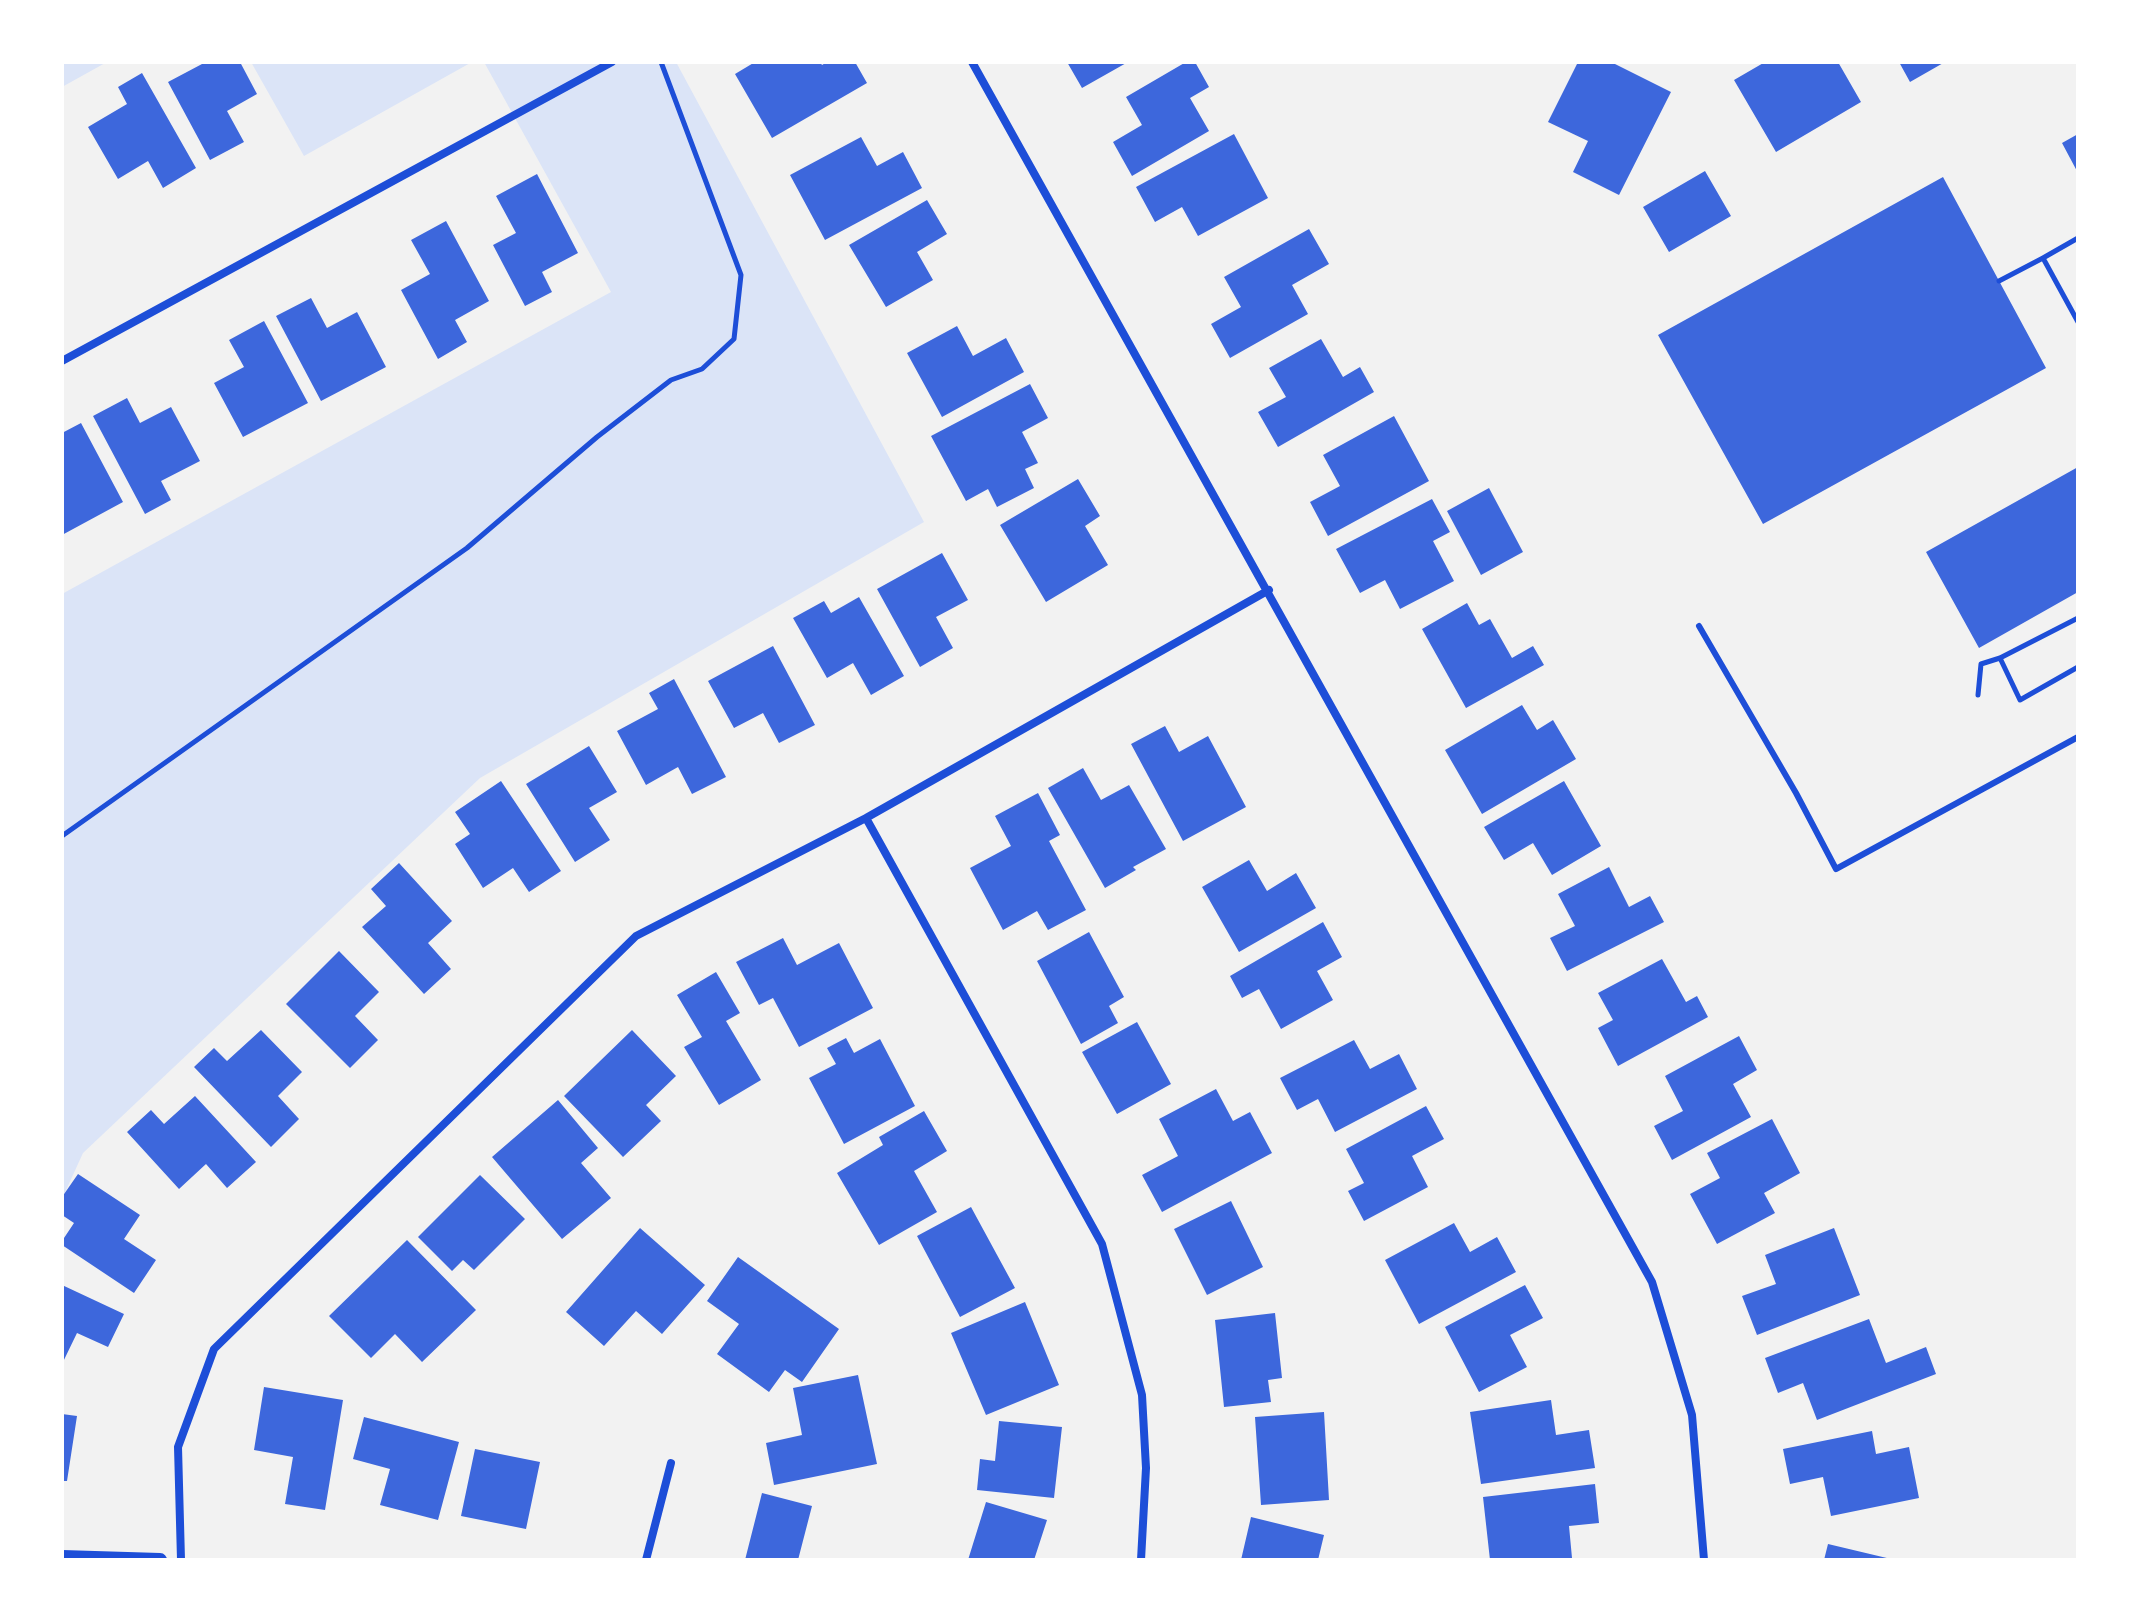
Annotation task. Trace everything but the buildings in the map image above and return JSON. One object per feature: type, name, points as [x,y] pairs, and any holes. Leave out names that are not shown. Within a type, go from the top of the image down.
[{"type":"street","points":[[62,361],[612,62]]},
{"type":"street","points":[[972,62],[1652,1282],[1692,1415],[1704,1560]]},
{"type":"street","points":[[181,1560],[178,1447],[214,1349],[636,936],[866,818],[1269,590]]},
{"type":"street","points":[[866,818],[1102,1244],[1142,1395],[1146,1468],[1141,1560]]},
{"type":"street","points":[[646,1560],[671,1463]]},
{"type":"street","points":[[62,1557],[160,1560]]},
{"type":"lane","points":[[1699,626],[1796,793],[1836,869],[2078,737]]},
{"type":"path","points":[[62,836],[467,548],[597,437],[671,380],[702,369],[734,339],[741,275],[661,62]]},
{"type":"path","points":[[1999,281],[2078,238]]},
{"type":"path","points":[[2043,258],[2078,322]]},
{"type":"path","points":[[1978,695],[1981,664],[2000,658],[2078,618]]},
{"type":"path","points":[[2000,658],[2020,700],[2078,667]]},
{"type":"shaded area","points":[[62,62],[107,62],[62,87]]},
{"type":"shaded area","points":[[251,62],[472,62],[304,156]]},
{"type":"shaded area","points":[[484,62],[676,62],[924,522],[480,778],[83,1153],[62,1199],[62,594],[611,292]]}]
